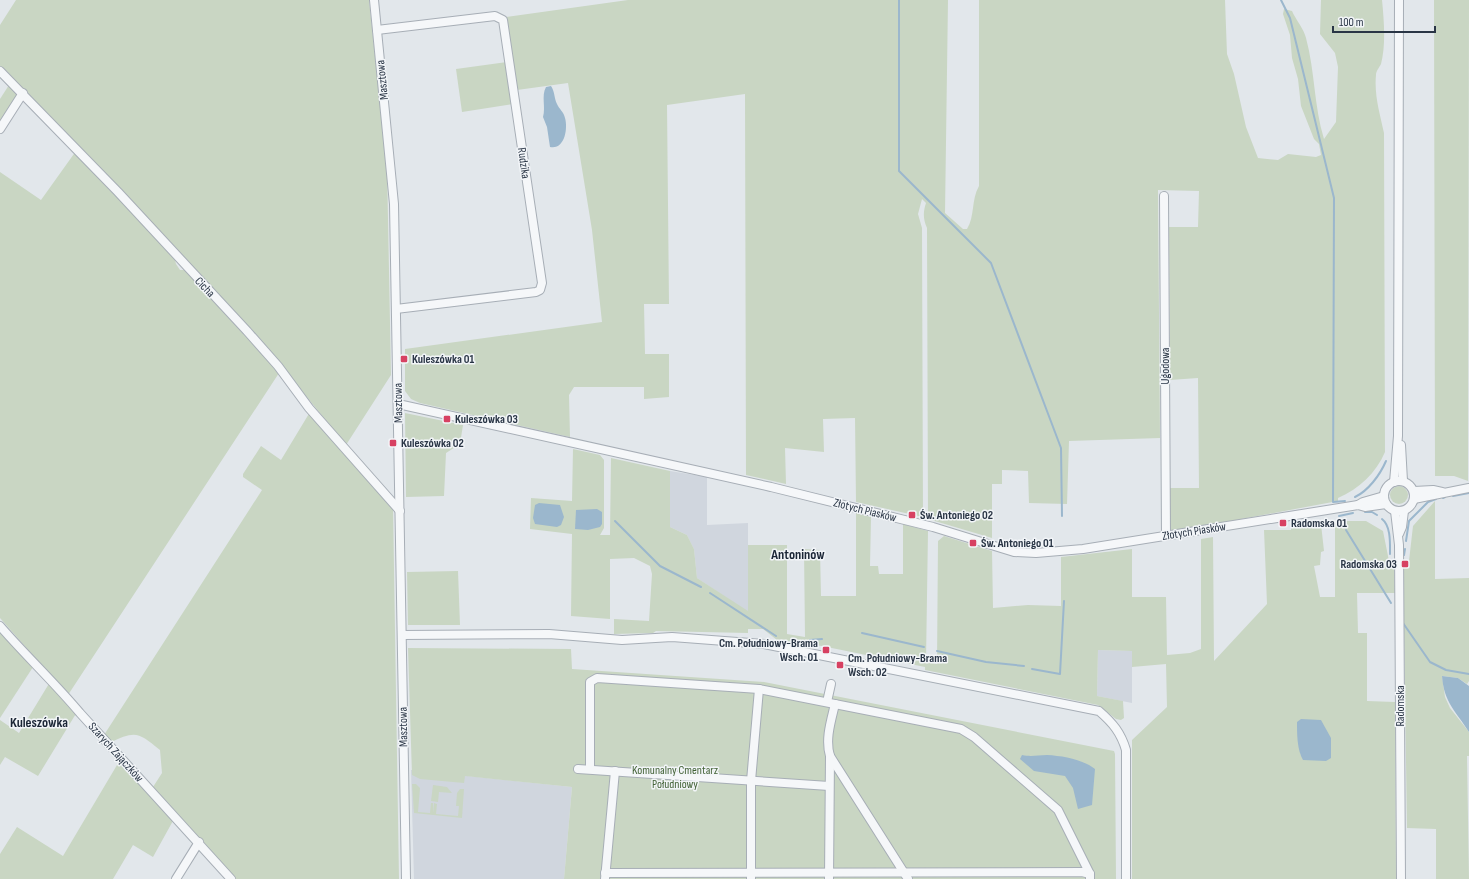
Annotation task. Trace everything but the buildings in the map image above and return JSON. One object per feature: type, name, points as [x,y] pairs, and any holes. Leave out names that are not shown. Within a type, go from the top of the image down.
[{"type":"street","name":"Masztowa","points":[[374,0],[394,204],[406,879]]},
{"type":"street","points":[[1394,482],[1398,436],[1398,0]]},
{"type":"street","name":"Rudzika","points":[[377,30],[495,16],[503,20],[542,283],[540,290],[536,292],[396,309]]},
{"type":"street","name":"Cicha","points":[[0,71],[23,93],[247,331],[278,366],[309,408],[400,511]]},
{"type":"street","points":[[0,129],[23,93]]},
{"type":"street","name":"Ugodowa","points":[[1164,196],[1166,536]]},
{"type":"street","name":"Złotych Piasków","points":[[398,404],[771,487],[933,527],[1014,552],[1036,553],[1083,550],[1358,505],[1365,507],[1385,500]]},
{"type":"street","points":[[1398,436],[1401,446],[1403,481]]},
{"type":"street","points":[[1403,481],[1410,484],[1414,495],[1411,506],[1404,511],[1395,510],[1385,500],[1386,488],[1394,482],[1403,481]]},
{"type":"street","points":[[1414,495],[1435,496],[1442,492],[1469,488]]},
{"type":"street","name":"Radomska","points":[[1395,510],[1396,527],[1399,534],[1401,879]]},
{"type":"street","name":"Radomska","points":[[1399,534],[1402,527],[1404,511]]},
{"type":"street","name":"Szarych Zajączków","points":[[0,626],[32,662],[57,685],[80,713],[199,842],[231,879]]},
{"type":"street","points":[[402,635],[549,634],[580,635],[622,640],[672,637],[764,644],[1100,711],[1115,725],[1123,740],[1126,750],[1126,879]]},
{"type":"street","points":[[590,769],[590,682],[597,678],[759,689],[961,729],[974,737],[1058,810],[1090,877]]},
{"type":"street","points":[[829,876],[830,756],[828,736],[831,684]]},
{"type":"street","points":[[751,876],[751,781],[759,689]]},
{"type":"street","points":[[830,756],[906,877]]},
{"type":"street","points":[[578,769],[829,786]]},
{"type":"street","points":[[615,771],[605,876],[906,877],[998,876],[1082,872],[1090,877]]},
{"type":"street","points":[[176,879],[199,842]]},
{"type":"shaded area","points":[[670,471],[707,477],[707,525],[748,523],[748,612],[697,578],[694,549],[687,535],[670,527]]},
{"type":"shaded area","points":[[1098,650],[1132,651],[1132,703],[1097,696]]},
{"type":"shaded area","points":[[411,770],[572,787],[564,879],[414,879]]},
{"type":"green space","points":[[16,0],[369,0],[387,167],[391,375],[346,445],[279,363],[26,91],[0,68],[0,25]]},
{"type":"green space","points":[[628,0],[948,0],[945,213],[963,229],[967,229],[979,186],[979,0],[1225,0],[1227,54],[1234,74],[1246,127],[1258,158],[1278,160],[1288,154],[1316,157],[1321,155],[1319,144],[1314,139],[1301,106],[1298,79],[1292,58],[1290,35],[1283,14],[1284,9],[1292,11],[1305,35],[1311,63],[1318,114],[1324,139],[1336,122],[1338,67],[1335,53],[1320,34],[1321,0],[1382,0],[1384,49],[1381,64],[1376,74],[1376,90],[1384,133],[1385,452],[1377,467],[1366,480],[1353,490],[1338,498],[1338,501],[1177,531],[1173,531],[1169,528],[1168,488],[1199,488],[1198,378],[1170,380],[1169,227],[1198,227],[1199,191],[1158,190],[1160,438],[1069,441],[1067,504],[1029,503],[1028,471],[1002,470],[1002,484],[992,484],[992,538],[928,519],[927,228],[924,216],[926,203],[922,199],[918,214],[922,228],[923,517],[856,502],[855,418],[823,419],[824,452],[785,448],[786,484],[746,475],[745,94],[667,105],[669,304],[644,304],[645,354],[669,354],[669,397],[644,399],[644,387],[574,387],[569,395],[570,437],[420,403],[411,399],[405,391],[405,349],[602,322],[592,230],[568,83],[517,90],[506,17]]},
{"type":"green space","points":[[1434,0],[1469,0],[1468,481],[1454,476],[1435,476]]},
{"type":"green space","points":[[507,62],[513,104],[462,112],[456,69]]},
{"type":"green space","points":[[9,85],[19,96],[0,125],[0,99]]},
{"type":"green space","points":[[76,151],[175,260],[180,270],[185,270],[279,373],[68,695],[0,618],[0,172],[41,200]]},
{"type":"green space","points":[[310,412],[393,506],[399,879],[235,879],[153,787],[162,773],[160,750],[141,736],[125,736],[109,743],[104,735],[262,490],[243,477],[243,474],[261,446],[281,460]]},
{"type":"green space","points":[[405,413],[463,425],[460,444],[446,453],[444,496],[406,497]]},
{"type":"green space","points":[[573,449],[600,455],[604,460],[604,528],[600,535],[610,535],[611,458],[670,471],[670,527],[687,535],[694,549],[697,578],[748,611],[748,545],[787,545],[787,634],[805,637],[804,549],[820,550],[821,596],[856,596],[856,513],[871,517],[870,566],[878,566],[879,574],[903,574],[903,524],[928,531],[926,661],[937,664],[938,541],[944,536],[992,551],[993,608],[1028,605],[1061,606],[1061,557],[1132,549],[1132,597],[1166,597],[1167,655],[1190,653],[1201,649],[1201,539],[1213,537],[1214,661],[1267,604],[1264,530],[1291,530],[1291,525],[1321,524],[1324,551],[1321,552],[1320,565],[1314,566],[1320,597],[1335,597],[1335,523],[1339,521],[1366,521],[1383,531],[1389,561],[1394,561],[1395,593],[1357,593],[1358,633],[1367,633],[1367,701],[1395,702],[1396,879],[1132,879],[1132,740],[1167,707],[1166,664],[1132,667],[1132,651],[1098,650],[1097,696],[1123,701],[1124,718],[1121,720],[1116,719],[1098,705],[925,670],[925,667],[822,646],[777,640],[763,629],[748,629],[748,633],[656,631],[653,633],[614,634],[614,619],[649,621],[652,574],[650,566],[634,558],[610,559],[610,619],[571,616],[572,534],[530,529],[531,498],[572,501]],"holes":[[[1297,722],[1317,760],[1301,756]]]},
{"type":"green space","points":[[1395,486],[1403,486],[1408,491],[1406,502],[1403,504],[1395,504],[1390,499],[1390,491]]},
{"type":"green space","points":[[1435,501],[1435,579],[1469,578],[1469,681],[1467,684],[1458,678],[1442,676],[1445,697],[1450,708],[1469,732],[1469,756],[1467,756],[1469,879],[1436,879],[1436,829],[1407,828],[1403,561],[1409,561],[1413,526]]},
{"type":"green space","points":[[458,571],[460,625],[408,625],[407,572]]},
{"type":"green space","points":[[0,630],[33,667],[0,718]]},
{"type":"green space","name":"Komunalny Cmentarz Południowy","points":[[408,648],[571,649],[572,669],[764,682],[1114,751],[1116,879],[564,879],[572,787],[465,776],[464,783],[420,779],[412,775]]},
{"type":"green space","points":[[50,682],[77,712],[38,776],[5,757],[0,765],[0,720],[19,733]]},
{"type":"green space","points":[[120,760],[174,819],[153,857],[133,845],[113,879],[0,879],[0,854],[17,827],[63,856]]},
{"type":"green space","points":[[412,784],[416,784],[420,788],[418,812],[430,813],[431,803],[433,803],[433,813],[434,803],[437,804],[436,814],[458,816],[459,806],[456,806],[457,793],[460,789],[464,789],[462,818],[414,813]]},
{"type":"green space","points":[[433,785],[447,787],[452,793],[439,792],[438,802],[431,801]]},
{"type":"water","points":[[551,86],[556,102],[564,114],[566,122],[566,132],[562,142],[555,147],[550,147],[547,127],[543,117],[545,90],[546,87]]},
{"type":"water","points":[[539,503],[560,505],[564,517],[561,525],[557,527],[535,524],[533,518],[535,505]]},
{"type":"water","points":[[597,509],[602,512],[602,524],[600,527],[588,530],[575,529],[576,510]]},
{"type":"water","points":[[1442,676],[1458,678],[1469,686],[1469,732],[1448,700],[1443,685]]},
{"type":"water","points":[[1301,719],[1321,720],[1331,738],[1331,758],[1326,761],[1303,760],[1298,747],[1297,737],[1297,722]]},
{"type":"water","points":[[1022,755],[1066,757],[1078,760],[1095,769],[1092,805],[1078,809],[1073,788],[1065,776],[1034,771],[1020,759]]},
{"type":"waterway","points":[[899,0],[899,171],[991,263],[1061,448],[1062,516]]},
{"type":"waterway","points":[[1281,0],[1290,18],[1334,198],[1333,502],[1345,501]]},
{"type":"waterway","points":[[1355,497],[1373,482],[1386,461]]},
{"type":"waterway","points":[[1453,496],[1469,493]]},
{"type":"waterway","points":[[1406,541],[1409,521],[1428,502],[1436,499]]},
{"type":"waterway","points":[[1365,512],[1372,512],[1377,515]]},
{"type":"waterway","points":[[1339,516],[1353,513]]},
{"type":"waterway","points":[[1382,519],[1388,530],[1390,554]]},
{"type":"waterway","points":[[615,521],[660,566],[701,587]]},
{"type":"waterway","points":[[1346,530],[1391,603]]},
{"type":"waterway","points":[[1404,555],[1405,549]]},
{"type":"waterway","points":[[710,593],[776,636]]},
{"type":"waterway","points":[[1032,669],[1060,674],[1064,601]]},
{"type":"waterway","points":[[1403,623],[1430,662],[1446,670],[1469,674]]},
{"type":"waterway","points":[[862,633],[924,647]]},
{"type":"waterway","points":[[810,640],[822,639]]},
{"type":"waterway","points":[[937,651],[986,662],[1024,666]]},
{"type":"place","name":"Kuleszówka 01","points":[[404,359]]},
{"type":"place","name":"Kuleszówka 03","points":[[447,419]]},
{"type":"place","name":"Kuleszówka 02","points":[[393,443]]},
{"type":"place","name":"Św. Antoniego 02","points":[[912,515]]},
{"type":"place","name":"Radomska 01","points":[[1283,523]]},
{"type":"place","name":"Św. Antoniego 01","points":[[973,543]]},
{"type":"place","name":"Radomska 03","points":[[1405,564]]},
{"type":"place","name":"Cm. Południowy-Brama Wsch. 01","points":[[826,650]]},
{"type":"place","name":"Cm. Południowy-Brama Wsch. 02","points":[[840,665]]},
{"type":"district","name":"Antoninów","points":[[798,554]]},
{"type":"district","name":"Kuleszówka","points":[[39,722]]}]
